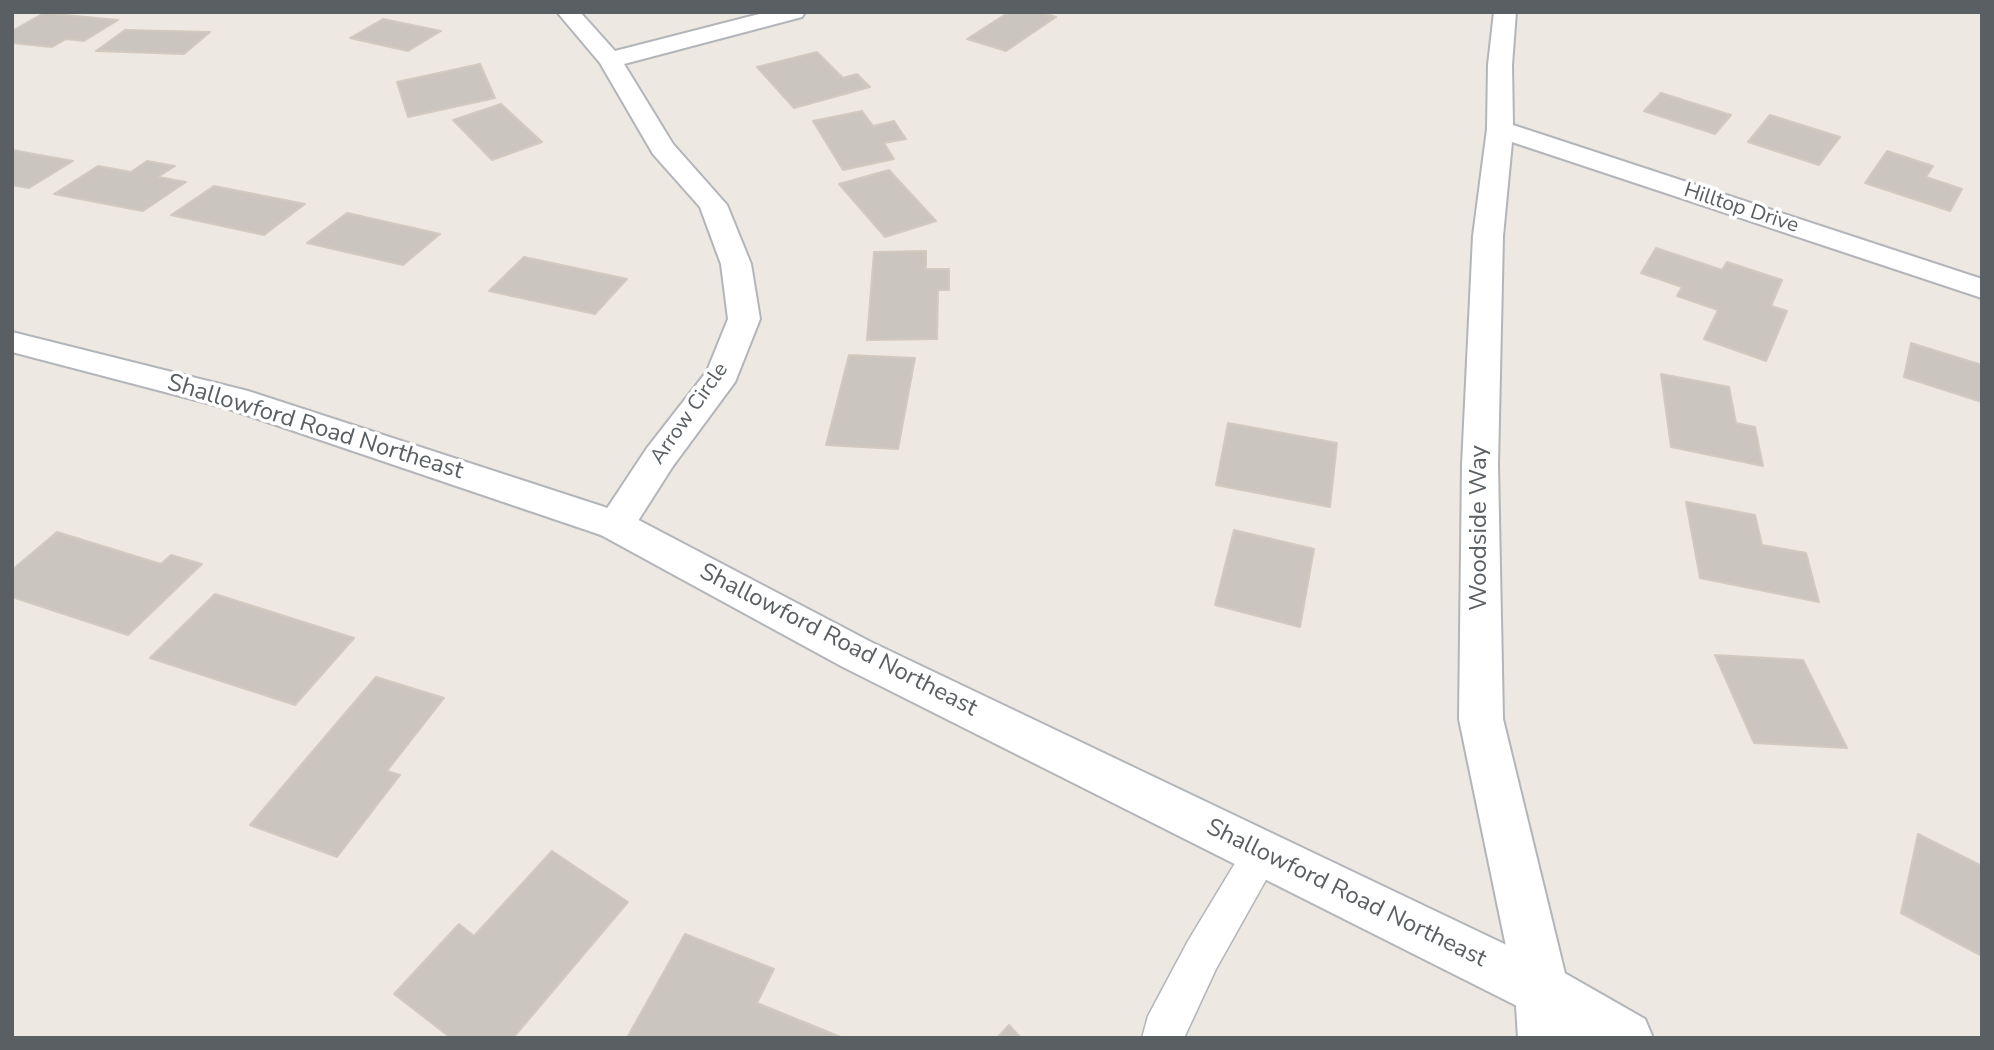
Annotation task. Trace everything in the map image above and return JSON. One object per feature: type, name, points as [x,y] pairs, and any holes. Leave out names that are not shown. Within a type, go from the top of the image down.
[{"type":"street","name":"Arrow Circle","points":[[568,12],[610,60],[662,148],[713,205],[736,264],[744,319],[723,374],[660,457],[615,525]]},
{"type":"street","points":[[610,60],[794,12]]},
{"type":"street","name":"Woodside Way","points":[[1506,12],[1500,65],[1500,129],[1488,236],[1480,452],[1481,719],[1542,990],[1545,1038]]},
{"type":"street","name":"Hilltop Drive","points":[[1500,129],[1982,289]]},
{"type":"street","name":"Shallowford Road Northeast","points":[[12,342],[236,399],[615,525],[856,654],[1542,990],[1626,1038]]},
{"type":"lane","points":[[1163,1038],[1163,1031],[1202,955],[1262,853]]},
{"type":"building","points":[[1009,12],[1040,12],[1056,17],[1006,51],[967,39]]},
{"type":"building","points":[[44,13],[118,20],[84,41],[66,39],[52,47],[12,43],[12,31]]},
{"type":"building","points":[[383,19],[441,31],[408,51],[350,38]]},
{"type":"building","points":[[125,30],[210,32],[184,54],[96,51]]},
{"type":"building","points":[[817,52],[843,78],[857,74],[870,87],[794,108],[757,67]]},
{"type":"building","points":[[480,64],[495,98],[408,117],[397,82]]},
{"type":"building","points":[[1661,93],[1731,115],[1715,134],[1644,111]]},
{"type":"building","points":[[501,104],[542,142],[492,160],[453,120]]},
{"type":"building","points":[[862,111],[873,126],[894,121],[906,139],[884,143],[894,159],[843,170],[813,121]]},
{"type":"building","points":[[1770,115],[1840,137],[1819,165],[1748,142]]},
{"type":"building","points":[[12,150],[73,161],[29,188],[12,185]]},
{"type":"building","points":[[1887,151],[1933,166],[1926,177],[1962,189],[1950,211],[1865,183]]},
{"type":"building","points":[[147,161],[175,166],[158,177],[186,182],[143,211],[54,194],[98,166],[131,172]]},
{"type":"building","points":[[889,170],[936,221],[885,237],[839,184]]},
{"type":"building","points":[[214,186],[305,204],[264,235],[171,215]]},
{"type":"building","points":[[347,213],[440,234],[403,265],[307,243]]},
{"type":"building","points":[[1656,248],[1722,270],[1727,262],[1782,280],[1771,306],[1787,311],[1766,361],[1704,339],[1718,310],[1677,296],[1682,287],[1641,273]]},
{"type":"building","points":[[926,251],[926,269],[949,269],[949,290],[938,290],[937,339],[867,340],[874,252]]},
{"type":"building","points":[[524,257],[627,279],[595,314],[489,291]]},
{"type":"building","points":[[1911,343],[1982,365],[1982,402],[1904,377]]},
{"type":"building","points":[[849,355],[915,358],[898,449],[826,445]]},
{"type":"building","points":[[1661,374],[1729,387],[1736,423],[1755,427],[1763,466],[1671,447]]},
{"type":"building","points":[[1228,423],[1337,443],[1330,507],[1216,485]]},
{"type":"building","points":[[1686,502],[1755,515],[1762,545],[1806,553],[1819,602],[1700,578]]},
{"type":"building","points":[[1234,530],[1314,549],[1300,627],[1215,605]]},
{"type":"building","points":[[57,532],[161,564],[171,555],[202,564],[128,635],[12,597],[12,570]]},
{"type":"building","points":[[215,594],[354,638],[295,705],[150,658]]},
{"type":"building","points":[[1715,655],[1803,660],[1847,748],[1754,743]]},
{"type":"building","points":[[376,677],[444,698],[387,771],[400,775],[337,857],[250,825]]},
{"type":"building","points":[[1918,834],[1982,866],[1982,956],[1901,913]]},
{"type":"building","points":[[552,851],[628,902],[513,1038],[451,1038],[394,994],[459,924],[474,936]]},
{"type":"building","points":[[685,934],[774,969],[757,1003],[843,1038],[627,1038]]},
{"type":"building","points":[[1009,1025],[1021,1038],[997,1038]]}]
